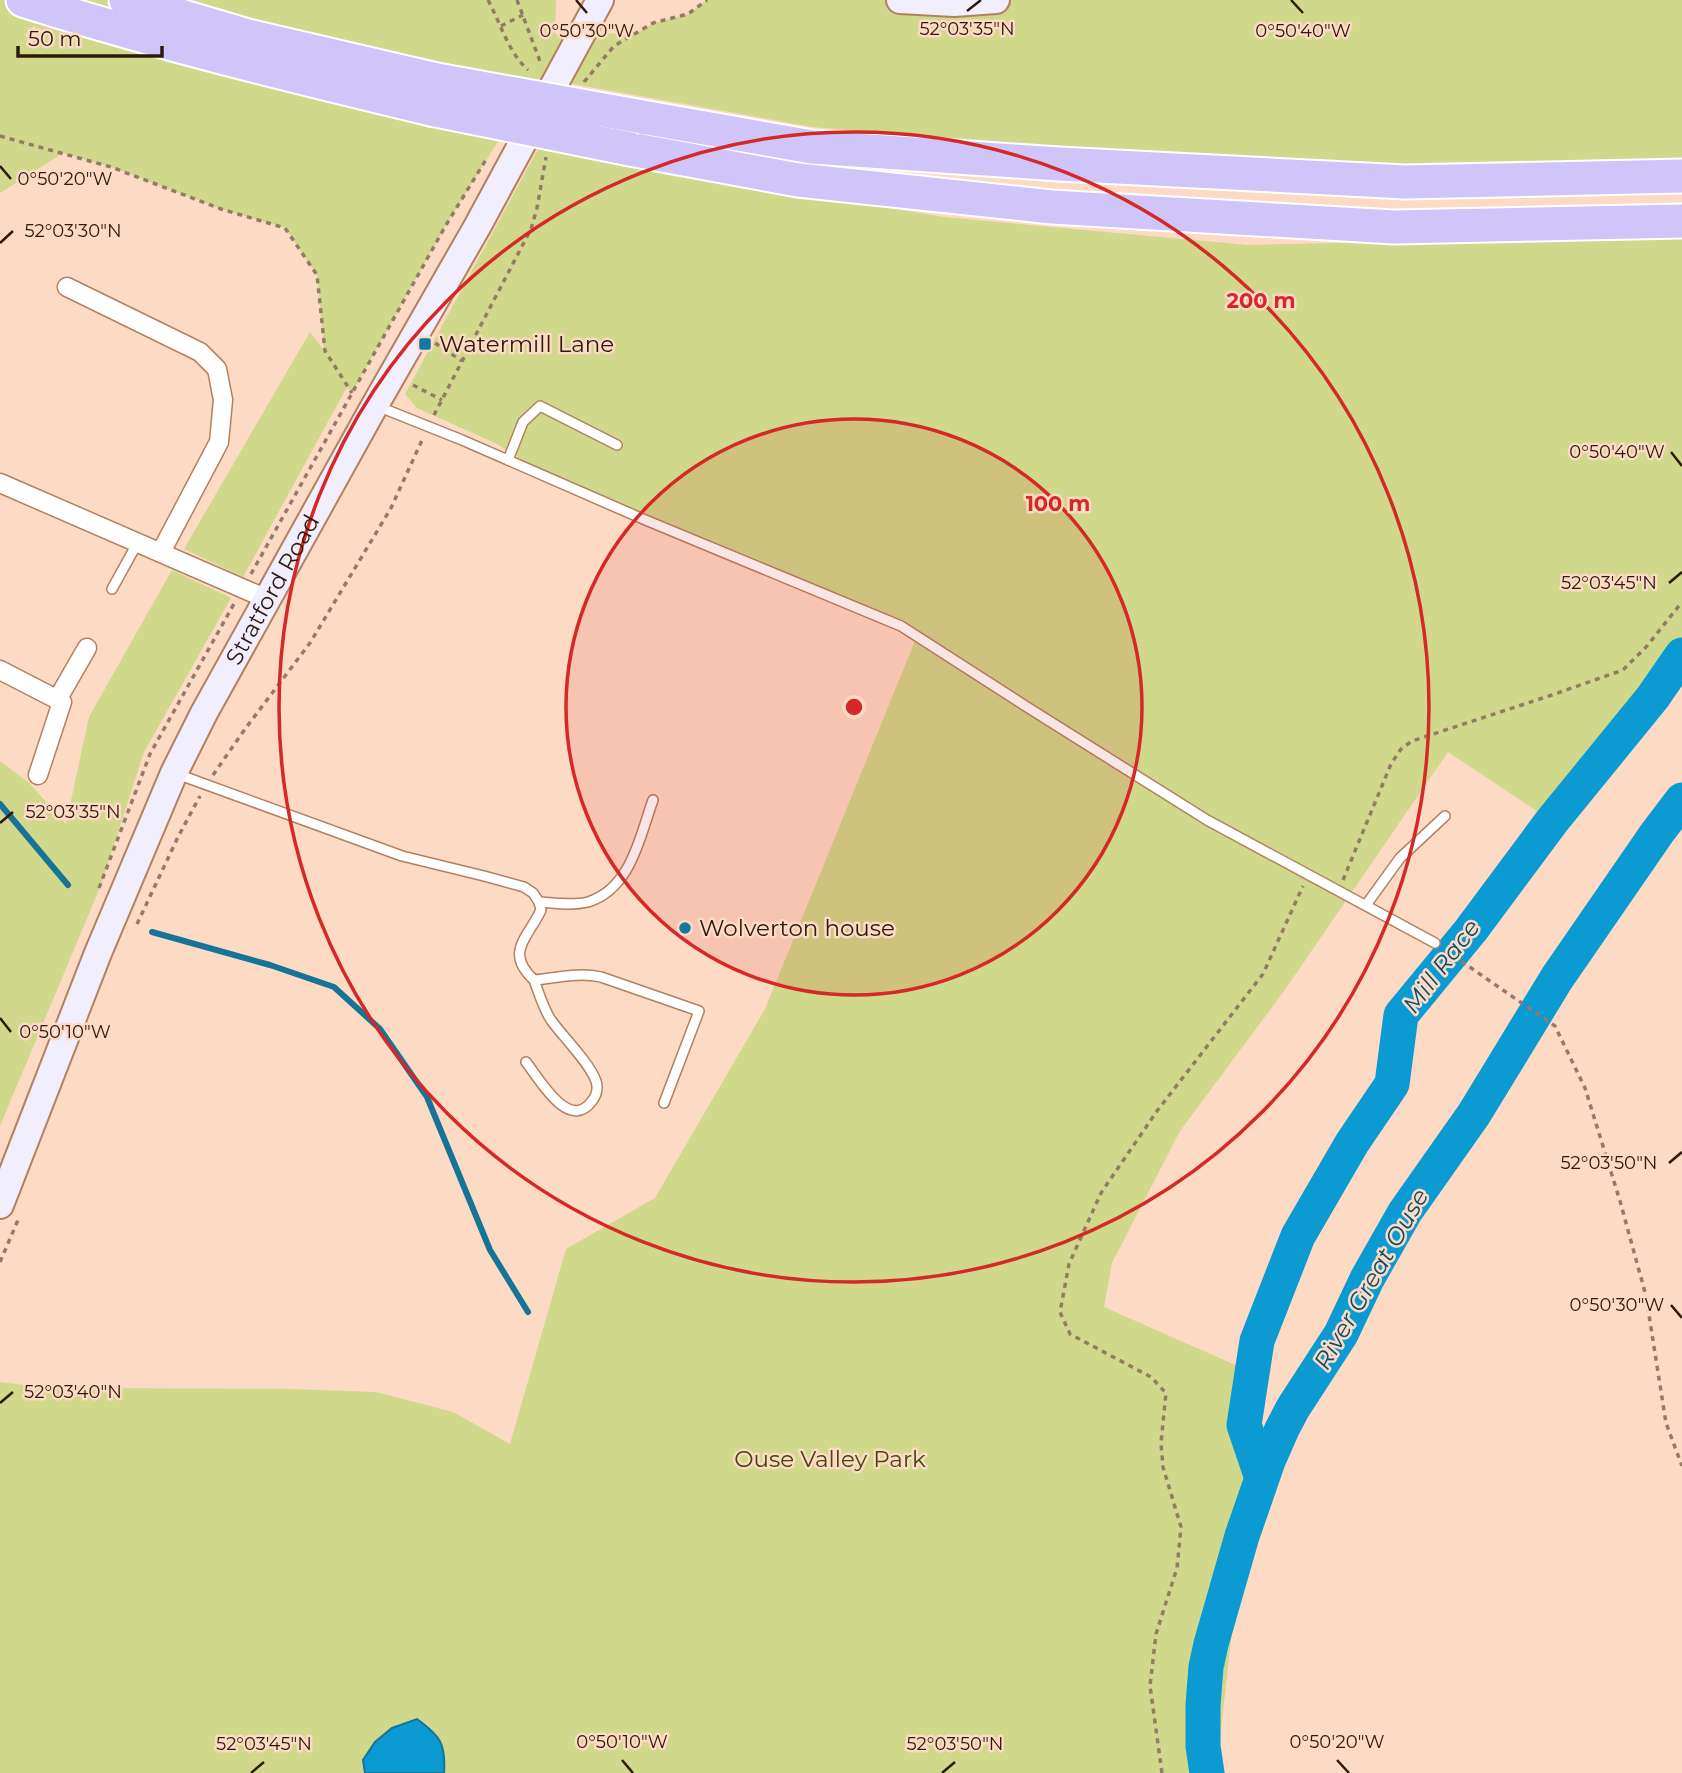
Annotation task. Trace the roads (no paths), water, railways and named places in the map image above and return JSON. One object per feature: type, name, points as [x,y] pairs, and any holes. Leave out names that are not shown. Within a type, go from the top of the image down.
[{"type":"highway","points":[[23,0],[254,67],[434,94],[642,117],[812,147],[1059,164],[1405,182],[1682,176]]},
{"type":"highway","points":[[126,0],[434,94],[630,149],[798,180],[1052,207],[1394,227],[1682,221]]},
{"type":"street","name":"Stratford Road","points":[[0,1205],[98,953],[174,773],[204,713],[477,227],[600,0]]},
{"type":"street","points":[[900,0],[954,3],[996,0]]},
{"type":"street","points":[[67,287],[200,352],[217,369],[223,400],[219,442],[161,552]]},
{"type":"street","points":[[0,483],[267,599]]},
{"type":"street","points":[[57,699],[87,648]]},
{"type":"street","points":[[0,670],[62,702],[38,775]]},
{"type":"lane","points":[[375,405],[901,626],[1206,820],[1435,943]]},
{"type":"lane","points":[[508,460],[523,422],[540,405],[617,445]]},
{"type":"lane","points":[[112,589],[138,542]]},
{"type":"lane","points":[[174,773],[402,856],[524,887],[533,893],[541,910],[519,947],[521,965],[534,980],[549,1017],[592,1073],[597,1084],[596,1096],[588,1106],[570,1111],[559,1105],[526,1062]]},
{"type":"lane","points":[[539,902],[586,903],[599,897],[618,881],[637,849],[653,800]]},
{"type":"lane","points":[[1366,905],[1400,858],[1445,816]]},
{"type":"lane","points":[[534,980],[588,974],[699,1011],[664,1103]]},
{"type":"water","points":[[417,1719],[440,1741],[444,1754],[444,1773],[365,1773],[363,1760],[375,1742],[392,1728]]},
{"type":"waterway","name":"Mill Race","points":[[1261,1475],[1244,1425],[1257,1341],[1298,1236],[1352,1143],[1392,1084],[1401,1015],[1471,930],[1552,821],[1653,697],[1682,655]]},
{"type":"waterway","name":"River Great Ouse","points":[[1207,1773],[1203,1746],[1203,1705],[1211,1644],[1242,1536],[1282,1429],[1341,1334],[1367,1279],[1405,1212],[1474,1114],[1557,978],[1682,800]]},
{"type":"waterway","points":[[0,804],[68,885]]},
{"type":"waterway","points":[[152,932],[270,965],[334,987],[380,1029],[427,1097],[490,1250],[528,1312]]},
{"type":"place","name":"Watermill Lane","points":[[425,344]]},
{"type":"place","name":"Wolverton house","points":[[685,928]]},
{"type":"park label","name":"Ouse Valley Park","points":[[830,1459]]}]
